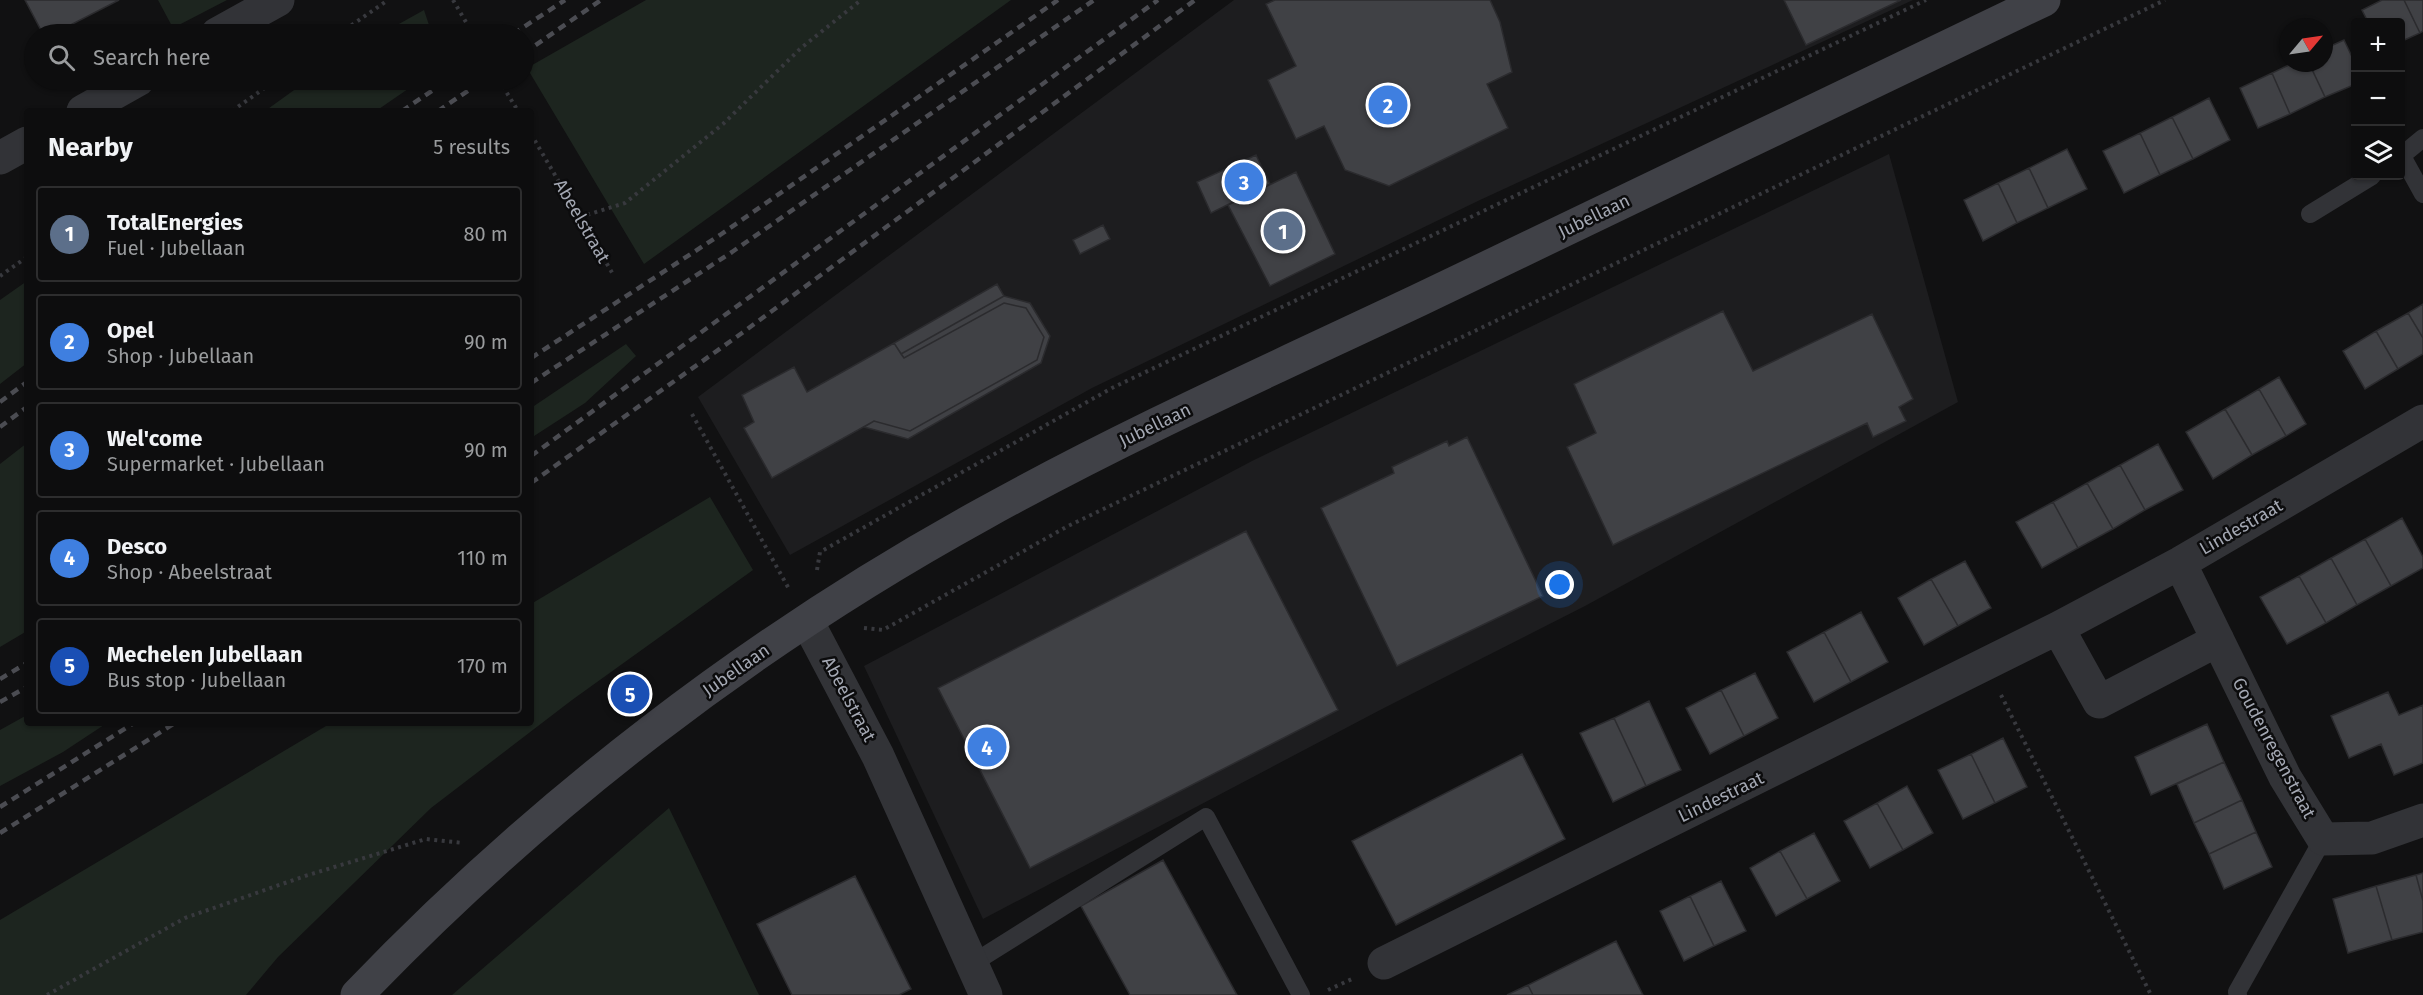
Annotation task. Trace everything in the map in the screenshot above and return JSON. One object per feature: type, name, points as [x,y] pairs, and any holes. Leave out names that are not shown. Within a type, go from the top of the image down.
[{"type":"main road","name":"Jubellaan","points":[[357,995],[512,847],[585,783],[692,700],[807,621],[979,516],[1081,461],[2044,0]]},
{"type":"street","points":[[236,24],[278,0]]},
{"type":"street","points":[[88,108],[120,90]]},
{"type":"street","points":[[0,158],[24,145]]},
{"type":"street","name":"Lindestraat","points":[[1384,963],[2058,628],[2180,562],[2423,421]]},
{"type":"street","name":"Goudenregenstraat","points":[[2180,562],[2285,777],[2323,839],[2372,838],[2423,820]]},
{"type":"street","name":"Abeelstraat","points":[[807,621],[878,756],[970,965],[986,995]]},
{"type":"street","points":[[2058,628],[2099,702],[2218,640]]},
{"type":"lane","points":[[2405,154],[2423,138]]},
{"type":"lane","points":[[2405,164],[2423,194]]},
{"type":"lane","points":[[2310,214],[2365,180]]},
{"type":"lane","points":[[970,965],[1206,817],[1301,995]]},
{"type":"lane","points":[[2238,995],[2237,992],[2323,839]]},
{"type":"path","points":[[353,24],[388,0]]},
{"type":"path","points":[[453,0],[467,24]]},
{"type":"path","points":[[580,217],[625,203],[723,124],[801,48],[861,0]]},
{"type":"path","points":[[807,621],[820,552],[1112,388],[1926,0]]},
{"type":"path","points":[[861,627],[883,630],[1079,520],[2165,0]]},
{"type":"path","points":[[236,108],[262,90]]},
{"type":"path","points":[[505,90],[516,108]]},
{"type":"path","name":"Abeelstraat","points":[[534,139],[614,276]]},
{"type":"path","points":[[0,276],[24,259]]},
{"type":"path","points":[[692,414],[807,621]]},
{"type":"path","points":[[1986,665],[2151,995]]},
{"type":"path","points":[[46,995],[185,918],[305,876],[426,839],[512,847]]},
{"type":"shaded area","points":[[158,0],[227,0],[181,24],[171,24]]},
{"type":"shaded area","points":[[646,0],[1011,0],[644,264],[534,80],[534,64]]},
{"type":"shaded area","points":[[1234,0],[1913,0],[1480,200],[1092,388],[790,555],[698,397]]},
{"type":"shaded area","points":[[424,10],[429,24],[399,24]]},
{"type":"shaded area","points":[[294,90],[406,90],[380,108],[269,108]]},
{"type":"shaded area","points":[[1889,154],[1958,402],[1585,606],[1382,709],[983,919],[864,666],[1252,461]]},
{"type":"shaded area","points":[[24,283],[24,365],[0,384],[0,300]]},
{"type":"shaded area","points":[[626,344],[636,356],[585,403],[534,436],[534,406]]},
{"type":"shaded area","points":[[24,445],[24,633],[0,647],[0,464]]},
{"type":"shaded area","points":[[710,497],[753,570],[572,700],[431,808],[278,957],[246,995],[0,995],[0,920],[326,726],[534,726],[534,602]]},
{"type":"shaded area","points":[[24,717],[24,726],[102,726],[63,752],[0,786],[0,730]]},
{"type":"shaded area","points":[[669,808],[759,995],[452,995]]},
{"type":"building","points":[[25,0],[119,0],[72,24],[38,24]]},
{"type":"building","points":[[1275,0],[1490,0],[1500,22],[1512,72],[1487,84],[1508,128],[1389,186],[1345,170],[1324,126],[1296,139],[1268,80],[1296,66],[1266,4]]},
{"type":"building","points":[[1784,0],[1901,0],[1806,45]]},
{"type":"building","points":[[2382,0],[2404,0],[2420,33],[2405,40],[2405,18],[2366,18],[2362,10]]},
{"type":"building","points":[[2404,0],[2423,0],[2423,31],[2420,33]]},
{"type":"building","points":[[2344,40],[2351,55],[2351,86],[2325,97],[2313,72],[2333,72],[2333,45]]},
{"type":"building","points":[[2279,70],[2279,72],[2313,72],[2325,97],[2290,114],[2272,73]]},
{"type":"building","points":[[2272,73],[2290,114],[2258,128],[2240,88]]},
{"type":"building","points":[[2209,98],[2230,140],[2193,159],[2172,117]]},
{"type":"building","points":[[2172,117],[2193,159],[2160,175],[2140,133]]},
{"type":"building","points":[[2140,133],[2160,175],[2124,193],[2103,151]]},
{"type":"building","points":[[2067,149],[2087,189],[2048,208],[2029,168]]},
{"type":"building","points":[[1256,155],[1270,184],[1211,213],[1197,182]]},
{"type":"building","points":[[2029,168],[2048,208],[2017,223],[1998,183]]},
{"type":"building","points":[[1296,172],[1335,254],[1270,286],[1228,205]]},
{"type":"building","points":[[1998,183],[2017,223],[1983,241],[1964,200]]},
{"type":"building","points":[[1103,225],[1110,239],[1080,254],[1073,240]]},
{"type":"building","points":[[997,284],[1004,296],[901,354],[894,343]]},
{"type":"building","points":[[1004,296],[1030,303],[1050,336],[1041,363],[908,439],[864,427],[874,421],[910,431],[1037,360],[1044,337],[1026,308],[1004,303],[904,358],[901,354]]},
{"type":"building","points":[[1004,303],[1026,308],[1044,337],[1037,360],[910,431],[874,421],[772,478],[744,428],[754,422],[742,395],[794,367],[807,392],[894,343],[904,358]]},
{"type":"building","points":[[2423,304],[2423,338],[2408,313]]},
{"type":"building","points":[[1723,311],[1753,371],[1872,314],[1913,399],[1899,407],[1906,421],[1873,437],[1867,423],[1613,545],[1567,447],[1596,433],[1574,384]]},
{"type":"building","points":[[2408,313],[2423,338],[2423,354],[2398,369],[2376,331]]},
{"type":"building","points":[[2376,331],[2398,369],[2365,389],[2343,351]]},
{"type":"building","points":[[2279,377],[2306,424],[2286,436],[2259,389]]},
{"type":"building","points":[[2259,389],[2286,436],[2252,455],[2225,409]]},
{"type":"building","points":[[2225,409],[2252,455],[2213,479],[2186,432]]},
{"type":"building","points":[[1467,437],[1543,596],[1397,666],[1321,508],[1394,473],[1392,467],[1447,441],[1449,446]]},
{"type":"building","points":[[2158,444],[2183,490],[2145,510],[2120,465]]},
{"type":"building","points":[[2120,465],[2145,510],[2113,529],[2087,483]]},
{"type":"building","points":[[2087,483],[2113,529],[2078,548],[2053,502]]},
{"type":"building","points":[[2053,502],[2078,548],[2042,568],[2016,522]]},
{"type":"building","points":[[2402,518],[2423,557],[2423,568],[2391,586],[2365,539]]},
{"type":"building","points":[[1246,531],[1338,710],[1030,868],[938,688]]},
{"type":"building","points":[[2365,539],[2391,586],[2357,605],[2331,558]]},
{"type":"building","points":[[2331,558],[2357,605],[2326,623],[2299,576]]},
{"type":"building","points":[[1965,561],[1991,608],[1958,626],[1931,579]]},
{"type":"building","points":[[2299,576],[2326,623],[2287,644],[2260,597]]},
{"type":"building","points":[[1931,579],[1958,626],[1924,645],[1898,598]]},
{"type":"building","points":[[1861,612],[1888,662],[1851,682],[1824,632]]},
{"type":"building","points":[[1824,632],[1851,682],[1814,702],[1787,652]]},
{"type":"building","points":[[1755,673],[1778,718],[1744,736],[1721,690]]},
{"type":"building","points":[[1721,690],[1744,736],[1710,754],[1686,708]]},
{"type":"building","points":[[2388,692],[2399,715],[2423,705],[2423,763],[2394,775],[2381,744],[2349,758],[2331,716]]},
{"type":"building","points":[[1649,701],[1681,770],[1646,786],[1614,718]]},
{"type":"building","points":[[1614,718],[1646,786],[1613,802],[1580,733]]},
{"type":"building","points":[[2207,724],[2224,762],[2151,795],[2135,757]]},
{"type":"building","points":[[2003,738],[2027,787],[1995,803],[1971,754]]},
{"type":"building","points":[[1522,754],[1565,839],[1396,925],[1352,841]]},
{"type":"building","points":[[1971,754],[1995,803],[1963,819],[1938,770]]},
{"type":"building","points":[[2224,762],[2242,800],[2194,823],[2177,784]]},
{"type":"building","points":[[1907,786],[1933,833],[1903,850],[1877,803]]},
{"type":"building","points":[[2242,800],[2256,832],[2209,854],[2194,823]]},
{"type":"building","points":[[1877,803],[1903,850],[1870,868],[1844,821]]},
{"type":"building","points":[[2256,832],[2272,867],[2224,889],[2209,854]]},
{"type":"building","points":[[1814,833],[1840,881],[1807,899],[1780,851]]},
{"type":"building","points":[[1780,851],[1807,899],[1776,916],[1750,868]]},
{"type":"building","points":[[1163,860],[1237,995],[1130,995],[1081,906]]},
{"type":"building","points":[[2423,873],[2423,901],[2416,875]]},
{"type":"building","points":[[2416,875],[2423,901],[2423,932],[2392,940],[2376,886]]},
{"type":"building","points":[[855,876],[911,989],[899,995],[792,995],[757,924]]},
{"type":"building","points":[[1721,881],[1746,931],[1714,946],[1690,896]]},
{"type":"building","points":[[2376,886],[2392,940],[2348,953],[2333,899]]},
{"type":"building","points":[[1690,896],[1714,946],[1684,961],[1660,911]]},
{"type":"building","points":[[1616,941],[1643,995],[1533,995],[1528,985]]},
{"type":"building","points":[[1528,985],[1533,995],[1507,995]]},
{"type":"railway","points":[[528,24],[565,0]]},
{"type":"railway","points":[[534,46],[601,0]]},
{"type":"railway","points":[[534,356],[720,235],[1058,0]]},
{"type":"railway","points":[[534,381],[732,252],[1094,0]]},
{"type":"railway","points":[[534,454],[1158,0]]},
{"type":"railway","points":[[534,481],[742,333],[1195,0]]},
{"type":"railway","points":[[406,108],[433,90]]},
{"type":"railway","points":[[442,108],[469,90]]},
{"type":"railway","points":[[0,402],[24,384]]},
{"type":"railway","points":[[0,427],[24,409]]},
{"type":"railway","points":[[0,679],[24,665]]},
{"type":"railway","points":[[0,702],[24,689]]},
{"type":"railway","points":[[0,807],[129,726]]},
{"type":"railway","points":[[0,833],[170,726]]},
{"type":"place","name":"Opel","points":[[1388,105]]},
{"type":"place","name":"Wel'come","points":[[1244,182]]},
{"type":"place","name":"TotalEnergies","points":[[1283,231]]},
{"type":"place","name":"Mechelen Jubellaan","points":[[630,694]]},
{"type":"place","name":"Desco","points":[[987,747]]}]
